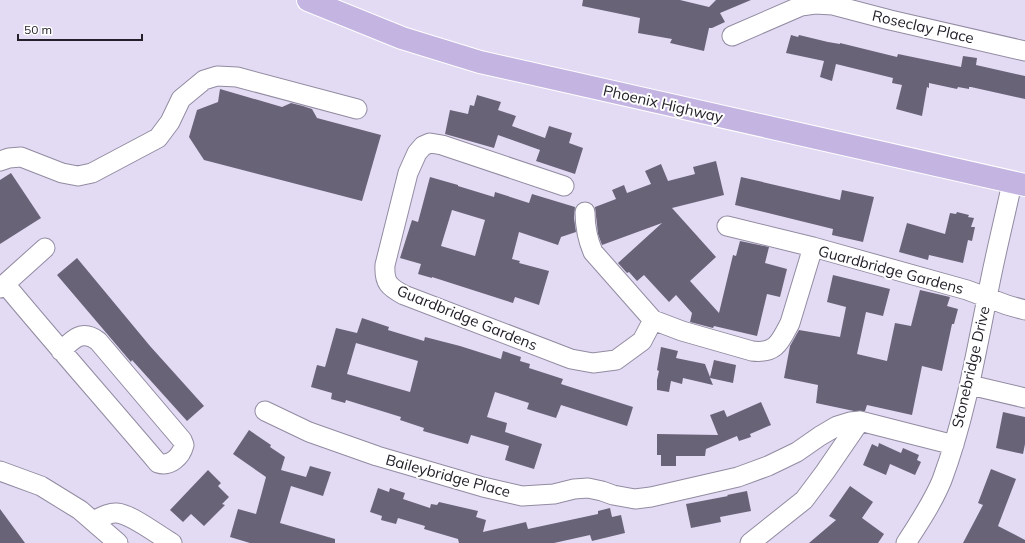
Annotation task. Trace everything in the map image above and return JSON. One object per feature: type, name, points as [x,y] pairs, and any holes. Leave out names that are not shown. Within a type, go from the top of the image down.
[{"type":"main road","name":"Phoenix Highway","points":[[308,0],[402,38],[480,62],[1019,184]]},
{"type":"street","name":"Roseclay Place","points":[[732,36],[801,6],[815,4],[833,5],[890,20],[1025,51]]},
{"type":"street","points":[[0,161],[9,158],[21,157],[62,173],[78,176],[92,174],[158,138],[170,122],[181,99],[204,80],[217,76],[237,77],[357,109]]},
{"type":"street","name":"Guardbridge Gardens","points":[[564,186],[430,142],[417,153],[408,173],[385,265],[384,276],[392,289],[404,295],[571,359],[593,363],[616,360],[642,341],[653,320]]},
{"type":"street","name":"Stonebridge Drive","points":[[906,543],[935,494],[954,445],[970,385],[987,297],[1019,184]]},
{"type":"street","name":"Guardbridge Gardens","points":[[585,212],[585,226],[588,240],[593,252],[653,320],[682,331],[752,351],[764,352],[775,347],[790,323],[813,247],[967,290],[1025,310]]},
{"type":"street","points":[[727,226],[813,247]]},
{"type":"street","points":[[45,248],[2,286],[61,351],[86,378],[158,463],[163,465],[169,464],[179,455],[184,445],[182,440],[98,341],[88,335],[80,336],[61,351]]},
{"type":"street","points":[[970,385],[1025,398]]},
{"type":"street","name":"Baileybridge Place","points":[[266,411],[316,435],[377,456],[483,488],[522,496],[554,494],[574,489],[588,488],[635,499],[651,497],[738,477],[768,466],[797,452],[837,426],[850,422],[860,421],[954,445]]},
{"type":"street","points":[[750,543],[804,500],[860,421]]},
{"type":"street","points":[[0,471],[41,486],[80,510],[118,543]]},
{"type":"street","points":[[93,521],[106,515],[116,513],[132,519],[172,543]]},
{"type":"building","points":[[583,0],[680,0],[709,7],[716,0],[751,0],[720,13],[725,22],[709,28],[704,51],[670,43],[672,39],[638,33],[640,18],[582,6]]},
{"type":"building","points":[[791,35],[798,37],[799,35],[828,42],[840,43],[897,57],[898,54],[961,67],[963,56],[977,58],[976,65],[1025,76],[1025,99],[971,87],[969,87],[969,89],[958,87],[957,89],[929,83],[922,116],[896,109],[902,85],[892,83],[893,78],[836,64],[832,81],[820,77],[824,61],[786,53]]},
{"type":"building","points":[[220,89],[282,107],[291,103],[303,106],[312,109],[317,118],[381,135],[362,201],[204,160],[189,137],[197,110],[218,102]]},
{"type":"building","points":[[477,95],[501,102],[498,110],[516,116],[512,126],[545,138],[549,126],[572,133],[569,143],[583,148],[575,174],[536,161],[540,150],[498,135],[494,148],[445,134],[450,110],[468,114],[470,105],[474,106]]},
{"type":"building","points":[[716,161],[724,195],[672,208],[716,257],[690,281],[719,313],[733,255],[736,256],[740,241],[769,247],[765,263],[787,269],[780,297],[767,294],[757,336],[690,322],[692,313],[676,295],[669,302],[644,275],[637,281],[618,263],[662,223],[602,245],[598,234],[595,207],[616,199],[612,190],[624,185],[627,193],[651,184],[645,171],[661,164],[668,181],[695,174],[693,167]]},
{"type":"building","points":[[11,173],[41,218],[0,244],[0,180]]},
{"type":"building","points":[[430,177],[494,197],[495,192],[529,203],[532,194],[575,207],[574,218],[576,232],[561,237],[558,245],[519,232],[512,259],[520,261],[519,263],[549,271],[539,305],[515,297],[513,303],[432,277],[418,274],[421,264],[400,258],[412,220],[418,222]],"holes":[[[452,210],[485,220],[475,256],[441,246]]]},
{"type":"building","points":[[741,177],[840,200],[842,190],[874,197],[863,242],[832,235],[833,229],[735,205]]},
{"type":"building","points":[[957,212],[974,218],[971,227],[975,227],[972,241],[968,240],[963,263],[929,255],[928,260],[899,252],[907,223],[945,234],[950,213],[956,214]]},
{"type":"building","points":[[77,258],[150,346],[204,406],[187,421],[132,360],[131,362],[57,275]]},
{"type":"building","points":[[833,275],[890,289],[883,316],[866,312],[857,354],[887,361],[895,323],[911,326],[920,290],[950,297],[947,306],[958,309],[954,324],[952,324],[942,371],[922,366],[912,415],[867,405],[865,411],[854,411],[816,403],[818,385],[784,378],[790,346],[799,330],[840,337],[846,307],[827,302]]},
{"type":"building","points":[[362,318],[389,327],[388,330],[424,341],[425,337],[501,359],[503,351],[521,357],[520,361],[530,364],[529,368],[563,379],[561,384],[633,407],[627,426],[561,405],[556,418],[527,409],[529,403],[495,392],[487,417],[507,423],[505,432],[542,444],[534,469],[505,460],[509,446],[471,435],[468,444],[423,431],[424,428],[400,420],[401,417],[346,400],[345,403],[331,399],[332,393],[311,387],[317,365],[325,367],[336,328],[357,333]],"holes":[[[356,343],[418,361],[410,392],[347,374]]]},
{"type":"building","points":[[661,347],[678,351],[676,358],[705,364],[710,377],[714,360],[736,365],[733,383],[710,378],[713,385],[683,378],[682,384],[671,381],[669,392],[657,390],[659,371],[657,370]]},
{"type":"building","points":[[761,402],[771,425],[750,434],[751,437],[739,441],[737,436],[706,449],[705,456],[676,456],[676,466],[661,466],[661,455],[657,455],[657,434],[718,435],[710,415],[724,410],[727,417]]},
{"type":"building","points":[[1003,412],[1025,417],[1025,444],[1023,454],[996,448]]},
{"type":"building","points":[[249,430],[271,445],[270,447],[285,457],[281,470],[306,477],[310,466],[331,472],[323,496],[291,486],[280,523],[335,539],[335,543],[250,543],[230,537],[238,509],[256,514],[266,477],[233,454]]},
{"type":"building","points":[[879,443],[901,453],[903,448],[919,455],[917,460],[921,462],[915,475],[890,464],[886,475],[863,465],[872,444],[878,447]]},
{"type":"building","points":[[991,469],[1016,479],[998,526],[1025,540],[1025,543],[963,543],[983,505],[978,503]]},
{"type":"building","points":[[208,470],[221,483],[218,486],[229,497],[222,504],[225,505],[204,526],[191,514],[183,522],[170,510]]},
{"type":"building","points":[[850,486],[873,502],[862,518],[884,534],[878,543],[809,543],[836,520],[829,516]]},
{"type":"building","points":[[378,488],[389,492],[390,488],[405,493],[403,499],[430,508],[431,504],[437,505],[439,502],[478,511],[476,517],[486,520],[483,532],[526,522],[528,529],[598,514],[598,511],[610,508],[612,517],[621,515],[625,533],[592,541],[590,535],[554,543],[459,543],[458,539],[424,529],[425,526],[398,518],[396,524],[381,520],[382,516],[370,512]]},
{"type":"building","points":[[747,491],[751,511],[720,517],[721,522],[691,528],[686,504]]},
{"type":"building","points":[[0,509],[25,543],[0,543]]}]
